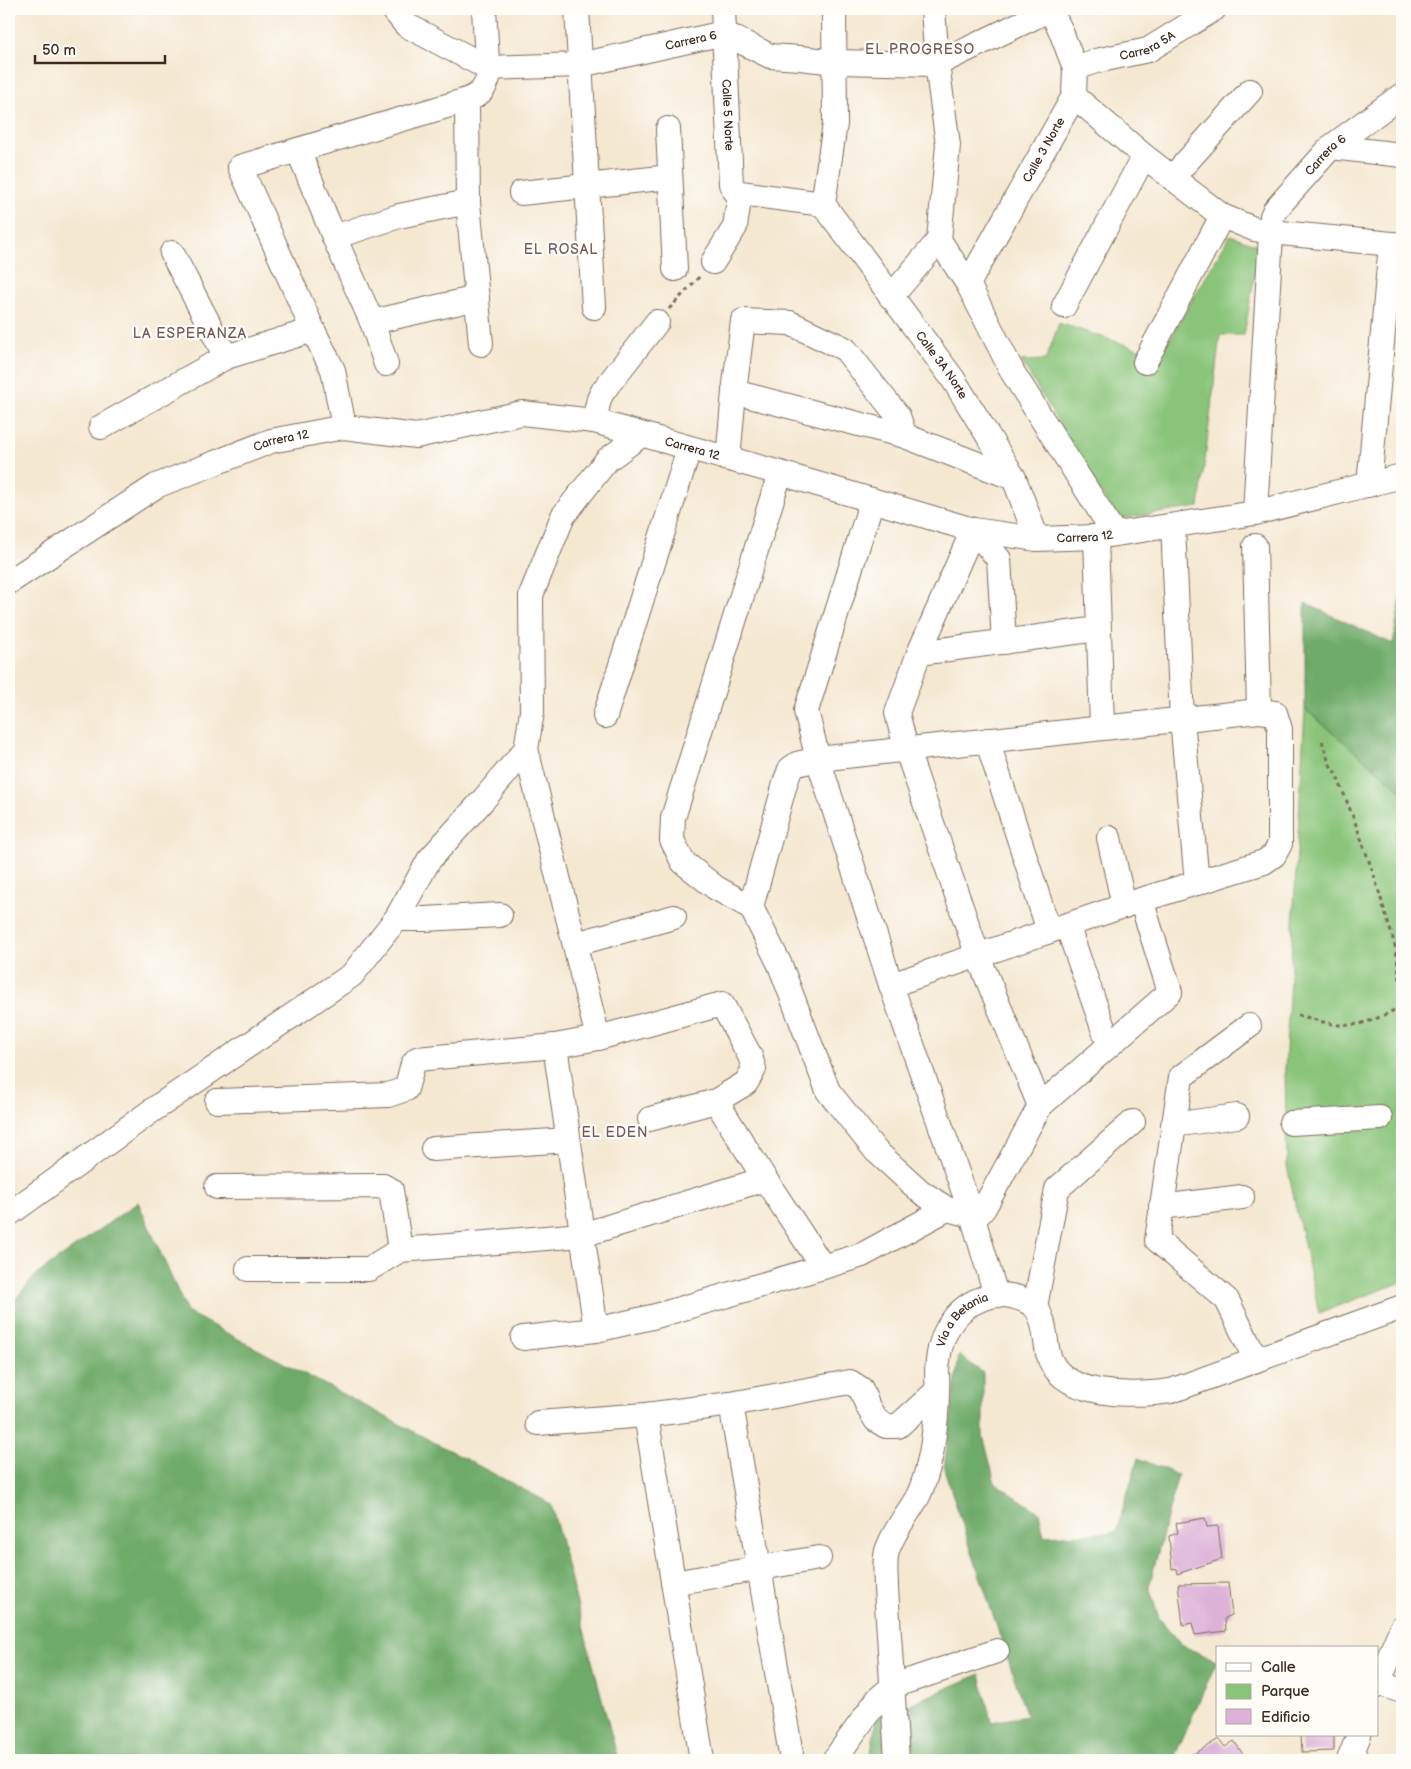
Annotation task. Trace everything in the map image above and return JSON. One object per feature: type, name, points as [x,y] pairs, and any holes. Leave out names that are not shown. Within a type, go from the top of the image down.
[{"type":"street","name":"Carrera 6","points":[[393,9],[406,25],[488,68],[580,65],[724,32],[770,56],[834,62],[937,64],[1050,9]]},
{"type":"street","points":[[344,427],[333,370],[313,330],[240,167],[479,95],[485,87],[488,78],[484,9]]},
{"type":"street","points":[[577,9],[594,307]]},
{"type":"street","name":"Calle 5 Norte","points":[[723,9],[731,184],[734,190],[740,193]]},
{"type":"street","points":[[713,262],[735,227],[740,193],[823,204],[835,124],[834,9]]},
{"type":"street","points":[[891,297],[939,240],[948,145],[937,64],[934,9]]},
{"type":"street","name":"Calle 3 Norte","points":[[968,284],[1074,96],[1075,68],[1050,9]]},
{"type":"street","name":"Carrera 5A","points":[[1075,68],[1148,50],[1214,9]]},
{"type":"street","points":[[1172,178],[1250,91]]},
{"type":"street","name":"Carrera 6","points":[[1255,513],[1271,222],[1275,210],[1331,147],[1402,95]]},
{"type":"street","points":[[1074,96],[1144,156],[1222,216],[1254,229],[1271,232],[1397,245],[1368,485]]},
{"type":"street","points":[[467,100],[468,202],[481,344]]},
{"type":"street","points":[[668,129],[675,269]]},
{"type":"street","points":[[1331,147],[1402,155]]},
{"type":"street","points":[[298,150],[372,322],[386,364]]},
{"type":"street","points":[[1064,306],[1144,156]]},
{"type":"street","points":[[521,193],[670,177]]},
{"type":"street","points":[[334,237],[399,216],[468,202]]},
{"type":"street","name":"Calle 3A Norte","points":[[823,204],[953,379],[1014,478],[1038,539]]},
{"type":"street","points":[[1145,362],[1222,216]]},
{"type":"street","points":[[939,240],[968,284],[1013,373],[1105,535],[1098,629],[1102,727]]},
{"type":"street","points":[[172,253],[226,357]]},
{"type":"street","points":[[372,322],[477,298]]},
{"type":"street","points":[[728,459],[743,321],[790,323],[845,349],[898,416],[905,436]]},
{"type":"street","points":[[594,421],[599,399],[603,391],[657,322]]},
{"type":"street","points":[[101,427],[226,357],[313,330]]},
{"type":"street","points":[[734,392],[905,436],[1014,478]]},
{"type":"street","name":"Carrera 12","points":[[9,582],[156,486],[271,441],[344,427],[416,436],[522,413],[594,421],[973,530],[1038,539],[1105,535],[1255,513],[1402,476]]},
{"type":"street","points":[[598,1038],[526,749],[532,712],[532,596],[563,516],[607,460],[641,435]]},
{"type":"street","points":[[605,716],[689,449]]},
{"type":"street","points":[[780,473],[673,818],[672,840],[683,862],[716,888],[751,907],[780,966],[828,1091],[876,1150],[921,1192],[947,1209],[972,1216],[980,1213],[1040,1106],[1170,992],[1132,903],[1109,838]]},
{"type":"street","points":[[872,500],[806,711],[818,759],[891,985],[972,1216],[996,1295]]},
{"type":"street","points":[[1173,526],[1182,719],[1197,883]]},
{"type":"street","points":[[1004,642],[999,559],[973,530],[919,653],[897,713],[906,748],[978,956],[1040,1106]]},
{"type":"street","points":[[1255,546],[1259,711]]},
{"type":"street","points":[[919,653],[1098,629]]},
{"type":"street","points":[[751,907],[790,769],[797,764],[818,759],[906,748],[1102,727],[1259,711],[1275,713],[1280,729],[1280,844],[1274,855],[1264,862],[1132,903],[891,985]]},
{"type":"street","points":[[987,740],[1058,928],[1109,1045]]},
{"type":"street","points":[[9,1214],[150,1112],[352,975],[396,918],[429,860],[526,749]]},
{"type":"street","points":[[396,918],[424,919],[500,915]]},
{"type":"street","points":[[575,944],[674,918]]},
{"type":"street","points":[[216,1101],[388,1095],[406,1089],[416,1059],[555,1046],[598,1038],[722,1004],[750,1056],[754,1069],[746,1083],[716,1101],[650,1119]]},
{"type":"street","points":[[1249,1026],[1181,1077],[1157,1240],[1227,1300],[1256,1360]]},
{"type":"street","points":[[555,1046],[596,1330]]},
{"type":"street","points":[[716,1101],[764,1179],[823,1267]]},
{"type":"street","points":[[1173,1125],[1236,1116]]},
{"type":"street","points":[[1291,1123],[1392,1117]]},
{"type":"street","points":[[1133,1122],[1057,1189],[1035,1307],[1044,1329],[1048,1354],[1054,1366],[1068,1381],[1082,1387],[1120,1394],[1156,1393],[1171,1390],[1402,1307]]},
{"type":"street","points":[[433,1149],[568,1140]]},
{"type":"street","points":[[248,1269],[369,1268],[400,1250],[582,1235],[764,1179]]},
{"type":"street","points":[[218,1187],[383,1186],[392,1190],[400,1250]]},
{"type":"street","points":[[1162,1207],[1242,1196]]},
{"type":"street","points":[[522,1338],[596,1330],[656,1316],[823,1267],[862,1255],[947,1209]]},
{"type":"street","name":"Vía a Betania","points":[[897,1760],[885,1567],[887,1551],[925,1480],[936,1424],[938,1360],[944,1334],[958,1312],[979,1299],[996,1295],[1018,1298],[1035,1307]]},
{"type":"street","points":[[538,1423],[646,1414],[730,1404],[850,1382],[861,1389],[868,1408],[876,1420],[886,1426],[898,1426],[937,1391]]},
{"type":"street","points":[[730,1404],[792,1760]]},
{"type":"street","points":[[646,1414],[702,1760]]},
{"type":"street","points":[[673,1583],[819,1558]]},
{"type":"street","points":[[1402,1627],[1378,1685],[1402,1691]]},
{"type":"street","points":[[834,1760],[878,1700],[893,1686],[997,1652]]},
{"type":"street","points":[[1349,1760],[1358,1736]]},
{"type":"path","points":[[657,322],[713,262]]},
{"type":"path","points":[[1322,742],[1374,875],[1396,949],[1402,996],[1400,1077],[1392,1117],[1402,1139]]},
{"type":"path","points":[[1298,1015],[1339,1025],[1361,1024],[1386,1015],[1402,1006]]},
{"type":"green space","points":[[1230,235],[1260,246],[1244,335],[1220,335],[1199,507],[1117,519],[1021,361],[1046,360],[1059,323],[1160,356]]},
{"type":"green space","points":[[1402,589],[1402,791],[1305,709],[1305,603],[1393,644]]},
{"type":"green space","points":[[1305,709],[1402,791],[1402,1282],[1319,1313],[1287,1166],[1285,1069]]},
{"type":"green space","points":[[138,1202],[187,1312],[551,1504],[618,1760],[9,1760],[9,1307],[36,1275]]},
{"type":"green space","points":[[959,1355],[983,1373],[983,1435],[995,1483],[1039,1512],[1044,1536],[1116,1532],[1138,1458],[1178,1475],[1149,1587],[1159,1618],[1181,1645],[1216,1661],[1216,1663],[1173,1760],[1110,1760],[1101,1758],[1099,1760],[870,1760],[876,1719],[980,1674],[991,1722],[1027,1716],[944,1469]]},
{"type":"building","points":[[1205,1518],[1207,1527],[1218,1526],[1222,1559],[1177,1574],[1176,1568],[1172,1569],[1169,1536],[1178,1533],[1176,1523]]},
{"type":"building","points":[[1228,1583],[1232,1615],[1225,1618],[1226,1631],[1195,1635],[1192,1623],[1183,1625],[1178,1584]]},
{"type":"building","points":[[1301,1736],[1334,1736],[1334,1751],[1302,1752]]},
{"type":"building","points":[[1219,1739],[1225,1747],[1234,1741],[1247,1760],[1184,1760]]},
{"type":"district","name":"EL PROGRESO","points":[[920,49]]},
{"type":"district","name":"EL ROSAL","points":[[561,249]]},
{"type":"district","name":"LA ESPERANZA","points":[[190,333]]},
{"type":"district","name":"EL EDEN","points":[[615,1132]]}]
